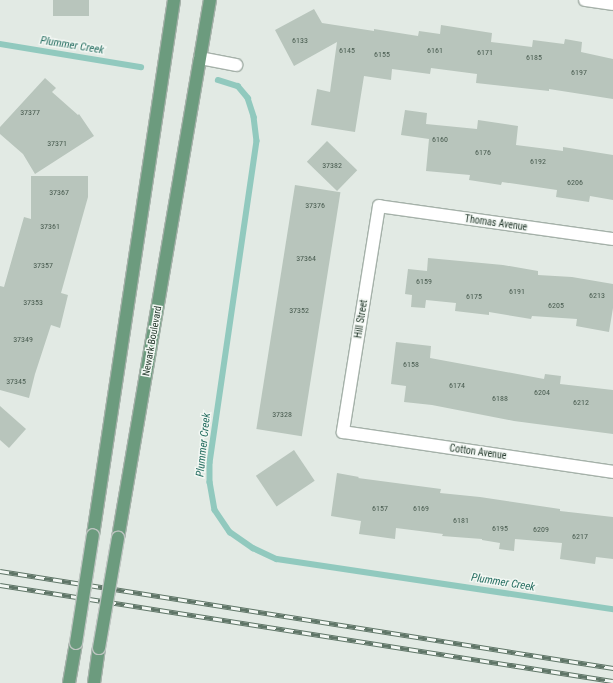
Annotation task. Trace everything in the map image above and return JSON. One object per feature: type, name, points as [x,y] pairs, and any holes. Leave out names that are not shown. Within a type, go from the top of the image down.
[{"type":"main road","points":[[69,683],[93,535],[174,0]]},
{"type":"main road","name":"Newark Boulevard","points":[[94,683],[210,0]]},
{"type":"street","points":[[585,0],[613,4]]},
{"type":"street","points":[[200,58],[236,65]]},
{"type":"street","name":"Thomas Avenue","points":[[379,206],[613,239]]},
{"type":"street","name":"Hill Street","points":[[343,432],[379,206]]},
{"type":"street","name":"Cotton Avenue","points":[[343,432],[613,472]]},
{"type":"building","points":[[53,0],[89,0],[89,16],[53,16]]},
{"type":"building","points":[[314,9],[322,23],[374,31],[374,29],[418,36],[419,31],[440,34],[441,25],[492,33],[491,42],[532,47],[533,40],[564,44],[565,39],[582,42],[581,52],[613,59],[613,99],[549,89],[549,91],[476,83],[477,74],[431,68],[430,74],[392,69],[391,80],[364,76],[355,132],[311,125],[317,89],[330,92],[337,42],[294,66],[275,30]]},
{"type":"building","points":[[45,78],[56,88],[52,92],[78,115],[79,114],[94,136],[35,174],[23,154],[0,134],[0,127]]},
{"type":"building","points":[[405,110],[427,113],[426,124],[477,129],[478,120],[518,126],[516,145],[563,151],[563,147],[613,155],[613,200],[590,196],[589,202],[556,197],[557,190],[502,182],[501,185],[469,180],[470,175],[426,171],[429,139],[401,135]]},
{"type":"building","points":[[327,141],[357,170],[337,191],[307,162]]},
{"type":"building","points":[[31,176],[88,176],[88,197],[61,293],[68,295],[60,328],[51,325],[29,398],[0,390],[0,286],[4,287],[24,217],[31,219]]},
{"type":"building","points":[[295,185],[340,192],[302,436],[256,429]]},
{"type":"building","points":[[428,258],[503,265],[538,271],[538,275],[572,277],[613,284],[613,308],[609,332],[576,326],[577,319],[532,316],[531,319],[489,312],[489,315],[455,311],[456,303],[426,300],[425,308],[411,307],[412,295],[405,294],[408,269],[427,271]]},
{"type":"building","points":[[396,342],[431,346],[430,358],[544,379],[545,374],[561,376],[560,384],[613,390],[613,434],[514,421],[432,405],[404,402],[406,386],[391,384]]},
{"type":"building","points":[[0,406],[26,429],[9,448],[0,440]]},
{"type":"building","points":[[294,450],[315,481],[277,506],[256,476]]},
{"type":"building","points":[[337,473],[359,477],[358,478],[441,489],[440,493],[480,497],[560,509],[560,511],[613,517],[613,559],[596,557],[595,564],[560,559],[562,543],[515,539],[514,551],[499,549],[500,543],[482,539],[442,536],[443,534],[396,528],[395,539],[359,534],[361,521],[331,516]]},
{"type":"waterway","name":"Plummer Creek","points":[[0,44],[141,67]]},
{"type":"waterway","name":"Plummer Creek","points":[[218,80],[238,86],[248,98],[254,117],[257,141],[210,463],[210,482],[215,510],[230,532],[253,548],[277,559],[613,609]]},
{"type":"railway","points":[[0,571],[613,668]]},
{"type":"railway","points":[[0,585],[613,681]]}]
